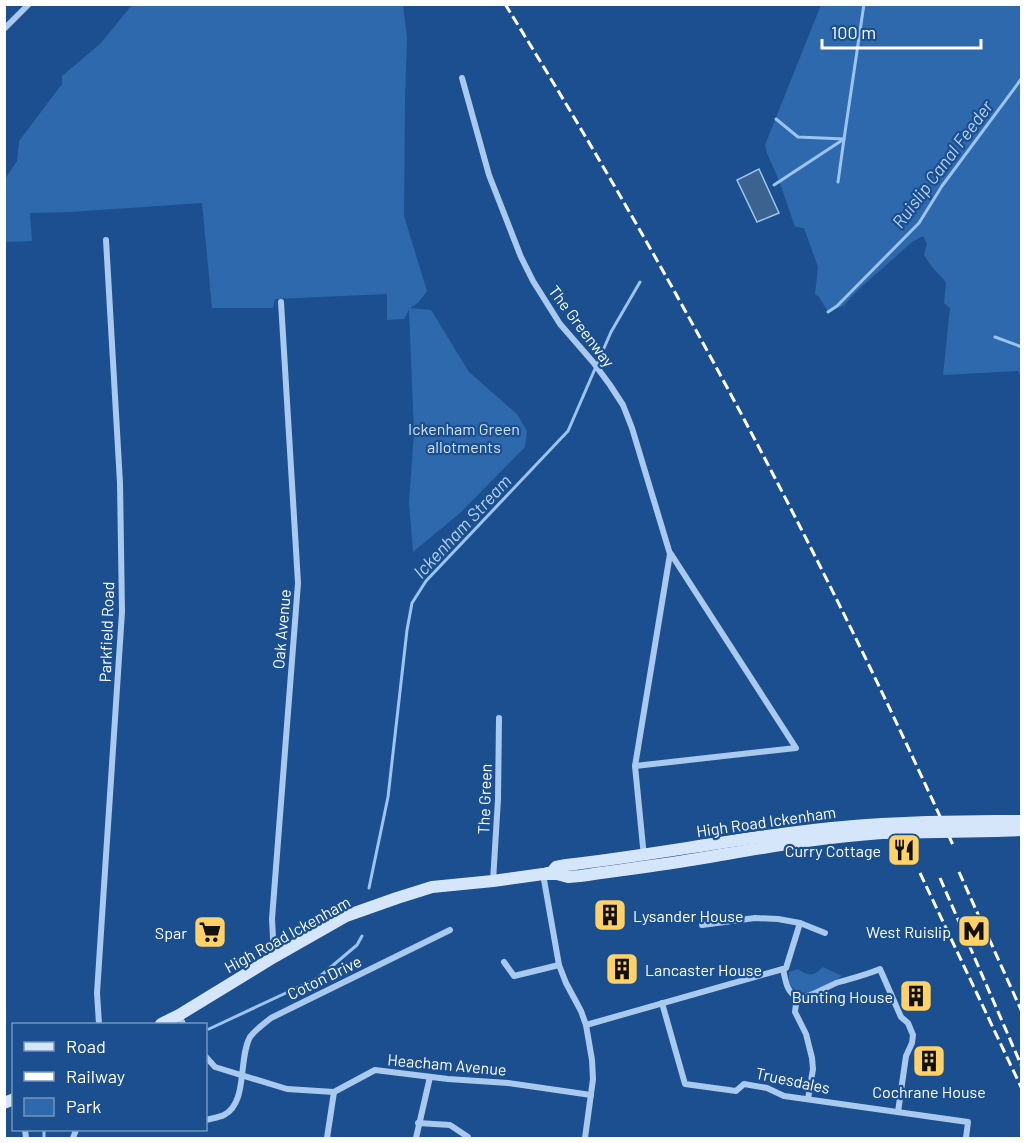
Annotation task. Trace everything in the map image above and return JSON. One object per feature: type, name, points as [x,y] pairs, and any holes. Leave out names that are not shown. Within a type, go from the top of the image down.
[{"type":"main road","points":[[996,826],[1022,821]]},
{"type":"main road","name":"High Road Ickenham","points":[[166,1023],[181,1020],[274,957],[346,916],[432,886],[551,873],[556,867],[566,865],[644,861],[827,828],[882,829],[927,822],[996,826]]},
{"type":"main road","points":[[996,826],[1022,830]]},
{"type":"street","points":[[4,29],[28,5]]},
{"type":"street","name":"The Greenway","points":[[462,78],[489,175],[521,257],[560,324],[593,362],[617,395],[628,416],[670,554],[796,748],[635,766]]},
{"type":"street","name":"Parkfield Road","points":[[99,1023],[98,993],[122,612],[120,483],[106,240]]},
{"type":"street","name":"Oak Avenue","points":[[274,957],[272,919],[298,583],[281,302]]},
{"type":"street","name":"The Greenway","points":[[644,861],[635,766],[670,554]]},
{"type":"street","name":"The Green","points":[[493,881],[498,800],[499,718]]},
{"type":"street","points":[[543,874],[563,977],[586,1025],[593,1069],[585,1138]]},
{"type":"street","points":[[702,926],[755,918],[778,919],[825,933]]},
{"type":"street","points":[[586,1025],[786,968],[800,924]]},
{"type":"street","name":"Coton Drive","points":[[207,1120],[222,1116],[236,1104],[251,1036],[271,1018],[450,930]]},
{"type":"street","points":[[504,962],[514,976],[560,965]]},
{"type":"street","points":[[783,969],[788,989],[797,996],[817,993],[833,984],[880,969],[901,1017],[908,1023],[913,1035],[906,1056],[898,1112]]},
{"type":"street","points":[[797,996],[795,1012],[806,1034],[812,1058],[813,1069],[808,1099]]},
{"type":"street","name":"Truesdales","points":[[662,1003],[685,1084],[736,1091],[744,1084],[767,1088],[784,1096],[968,1122],[966,1138]]},
{"type":"street","points":[[207,1058],[215,1067],[287,1089],[334,1092],[327,1138]]},
{"type":"street","name":"Heacham Avenue","points":[[334,1092],[375,1070],[508,1083],[591,1095]]},
{"type":"street","points":[[416,1138],[430,1077]]},
{"type":"street","points":[[418,1123],[450,1125],[468,1138]]},
{"type":"green space","name":"Ickenham Green allotments","points":[[132,5],[403,5],[407,38],[404,216],[427,291],[418,303],[410,308],[431,310],[469,372],[517,414],[527,431],[525,447],[460,513],[413,552],[409,502],[414,433],[409,310],[404,319],[387,320],[387,294],[275,299],[273,308],[212,308],[202,203],[30,213],[32,241],[5,242],[5,179],[17,161],[19,141],[62,84],[62,76],[100,44]]},
{"type":"green space","points":[[821,5],[1021,5],[1021,377],[1018,371],[943,375],[950,308],[944,303],[946,282],[924,255],[927,244],[923,236],[912,242],[843,306],[828,312],[815,294],[818,267],[804,228],[795,227],[765,145]]},
{"type":"green space","points":[[823,967],[842,976],[810,992],[803,993],[792,987],[789,972],[798,969],[811,974]]},
{"type":"shaded area","points":[[759,169],[779,213],[757,222],[737,180]]},
{"type":"waterway","points":[[774,185],[844,139],[864,4]]},
{"type":"waterway","name":"Ruislip Canal Feeder","points":[[828,312],[837,306],[919,223],[942,186],[1022,78]]},
{"type":"waterway","points":[[776,119],[798,137],[844,139],[838,182]]},
{"type":"waterway","name":"Ickenham Stream","points":[[369,888],[388,797],[412,603],[426,581],[568,431],[611,332],[640,282]]},
{"type":"waterway","points":[[995,337],[1022,347]]},
{"type":"waterway","name":"Ickenham Stream","points":[[209,1029],[318,978],[357,945],[362,936]]},
{"type":"waterway","name":"Ickenham Stream","points":[[44,1131],[44,1138]]},
{"type":"railway","points":[[505,4],[627,209],[743,417],[851,629],[953,845]]},
{"type":"railway","points":[[959,872],[1022,1012]]},
{"type":"railway","points":[[920,873],[1022,1089]]},
{"type":"railway","points":[[940,878],[1022,1067]]},
{"type":"place","name":"Curry Cottage","points":[[904,850]]},
{"type":"place","name":"Lysander House","points":[[610,915]]},
{"type":"place","name":"West Ruislip","points":[[974,931]]},
{"type":"place","name":"Spar","points":[[210,932]]},
{"type":"place","name":"Lancaster House","points":[[622,969]]},
{"type":"place","name":"Bunting House","points":[[916,996]]},
{"type":"place","name":"Cochrane House","points":[[929,1061]]}]
